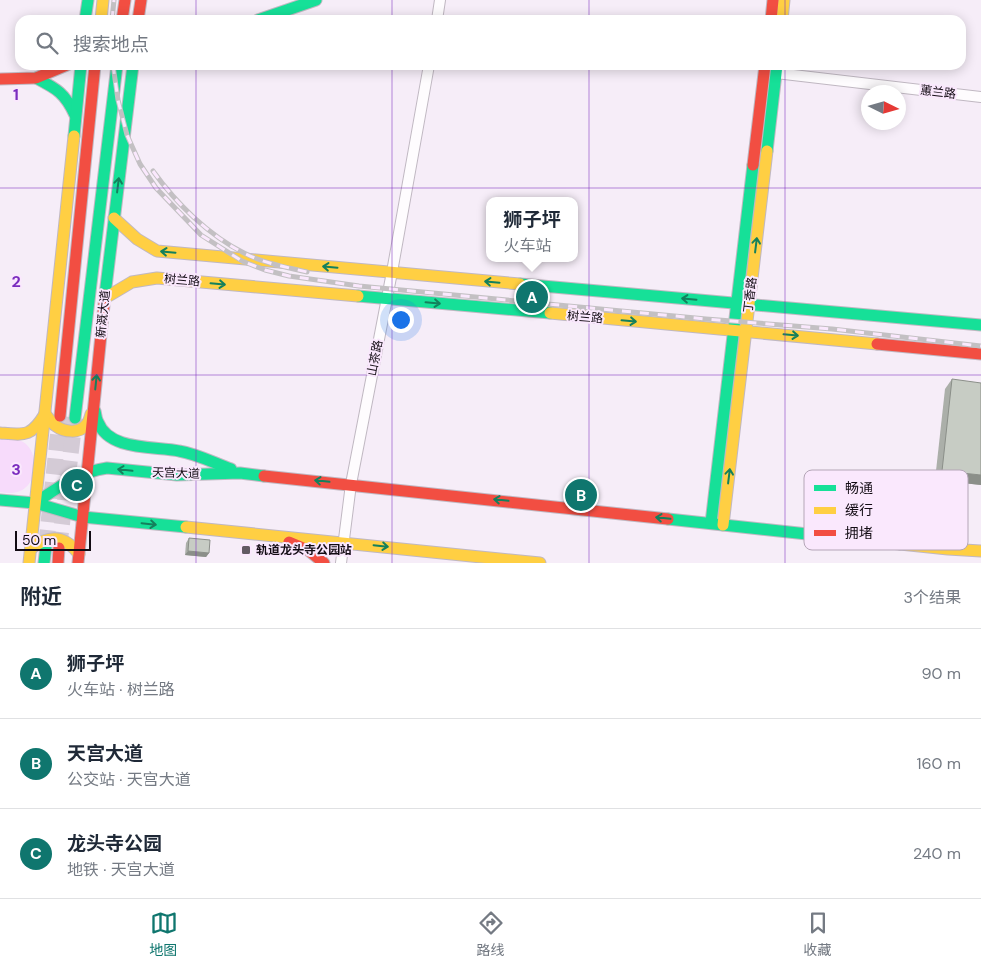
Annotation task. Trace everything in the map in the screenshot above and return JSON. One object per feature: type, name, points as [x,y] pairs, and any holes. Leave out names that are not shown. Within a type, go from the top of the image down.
[{"type":"street","points":[[86,15],[88,0]]},
{"type":"street","points":[[101,15],[103,0]]},
{"type":"street","points":[[123,15],[125,0]]},
{"type":"street","points":[[139,15],[141,0]]},
{"type":"street","points":[[272,15],[316,0]]},
{"type":"street","points":[[438,15],[440,0]]},
{"type":"street","points":[[772,15],[773,0]]},
{"type":"street","points":[[782,15],[784,0]]},
{"type":"street","points":[[0,78],[36,78],[55,70]]},
{"type":"street","points":[[29,563],[80,70]]},
{"type":"street","points":[[60,416],[95,70]]},
{"type":"street","name":"新溉大道","points":[[75,418],[116,70]]},
{"type":"street","name":"新溉大道","points":[[79,558],[105,298],[133,70]]},
{"type":"street","name":"山茶路","points":[[341,563],[351,484],[387,299],[428,70]]},
{"type":"street","name":"丁香路","points":[[723,525],[766,70]]},
{"type":"street","name":"丁香路","points":[[743,304],[776,70]]},
{"type":"street","name":"蕙兰路","points":[[783,70],[981,97]]},
{"type":"street","points":[[36,78],[64,94],[70,102],[75,115]]},
{"type":"street","points":[[114,218],[137,239],[157,251],[981,325]]},
{"type":"street","name":"树兰路","points":[[105,298],[132,282],[157,278],[740,330],[981,354]]},
{"type":"street","name":"丁香路","points":[[711,523],[740,330]]},
{"type":"street","points":[[45,414],[53,425],[62,430],[75,432],[85,428],[89,422],[94,405]]},
{"type":"street","points":[[94,405],[102,430],[117,441],[134,446],[181,451],[240,473]]},
{"type":"street","points":[[0,433],[27,434],[34,431],[45,414]]},
{"type":"street","name":"天宫大道","points":[[35,503],[72,478],[88,471],[107,468],[177,475],[240,473],[804,534]]},
{"type":"street","points":[[0,500],[35,503],[83,517],[540,563]]},
{"type":"street","points":[[276,536],[308,550],[324,563]]},
{"type":"street","points":[[31,550],[39,542],[51,538],[65,540],[74,546],[79,558]]},
{"type":"street","points":[[44,563],[46,546]]},
{"type":"street","points":[[58,563],[60,548]]},
{"type":"street","points":[[949,550],[962,561]]},
{"type":"street","name":"天宫大道","points":[[964,550],[981,551]]},
{"type":"shaded area","points":[[0,438],[21,441],[32,453],[35,468],[33,475],[26,487],[20,491],[0,492]]},
{"type":"building","points":[[952,379],[981,383],[981,475],[968,474],[968,470],[942,470]]},
{"type":"building","points":[[189,538],[210,540],[209,553],[188,551]]},
{"type":"tunnel","points":[[46,546],[60,416]]},
{"type":"tunnel","points":[[59,548],[75,418]]},
{"type":"railway","points":[[112,15],[114,0]]},
{"type":"railway","points":[[114,70],[118,100],[127,135],[140,164],[156,188],[201,235],[242,261],[265,270],[289,276],[359,286],[832,329],[981,346]]},
{"type":"railway","points":[[153,171],[182,206],[205,228],[231,246],[259,259],[307,272]]},
{"type":"traffic: fast","points":[[86,15],[88,0]]},
{"type":"traffic: fast","points":[[272,15],[316,0]]},
{"type":"traffic: fast","points":[[74,136],[81,70]]},
{"type":"traffic: fast","points":[[75,418],[116,70]]},
{"type":"traffic: fast","points":[[105,295],[132,70]]},
{"type":"traffic: fast","points":[[767,151],[776,70]]},
{"type":"traffic: fast","points":[[36,78],[60,92],[68,101],[75,115]]},
{"type":"traffic: fast","points":[[711,523],[753,165]]},
{"type":"traffic: fast","points":[[520,284],[981,325]]},
{"type":"traffic: fast","points":[[358,296],[550,313]]},
{"type":"traffic: fast","points":[[95,411],[97,421],[104,431],[122,443],[186,452],[231,469]]},
{"type":"traffic: fast","points":[[35,503],[78,477],[107,468],[177,475],[240,473],[264,476]]},
{"type":"traffic: fast","points":[[0,500],[35,503],[83,517],[186,527]]},
{"type":"traffic: fast","points":[[668,519],[804,534]]},
{"type":"traffic: fast","points":[[44,563],[46,546]]},
{"type":"traffic: slow","points":[[102,15],[103,0]]},
{"type":"traffic: slow","points":[[782,15],[784,0]]},
{"type":"traffic: slow","points":[[29,563],[74,136]]},
{"type":"traffic: slow","points":[[723,525],[767,151]]},
{"type":"traffic: slow","points":[[114,218],[137,239],[157,251],[520,284]]},
{"type":"traffic: slow","points":[[105,298],[132,282],[157,278],[358,296]]},
{"type":"traffic: slow","points":[[550,313],[877,344]]},
{"type":"traffic: slow","points":[[0,433],[27,433],[36,427],[45,414],[59,428],[67,431],[76,431],[86,425],[91,414]]},
{"type":"traffic: slow","points":[[186,527],[540,563]]},
{"type":"traffic: slow","points":[[32,548],[45,540],[57,539],[63,540],[79,554]]},
{"type":"traffic: slow","points":[[964,550],[981,551]]},
{"type":"traffic: jam","points":[[123,15],[125,0]]},
{"type":"traffic: jam","points":[[139,15],[141,0]]},
{"type":"traffic: jam","points":[[772,15],[773,0]]},
{"type":"traffic: jam","points":[[0,79],[36,78],[55,70]]},
{"type":"traffic: jam","points":[[60,416],[95,70]]},
{"type":"traffic: jam","points":[[753,165],[764,70]]},
{"type":"traffic: jam","points":[[78,563],[105,295]]},
{"type":"traffic: jam","points":[[877,344],[981,354]]},
{"type":"traffic: jam","points":[[264,476],[668,519]]},
{"type":"traffic: jam","points":[[289,542],[308,550],[324,563]]},
{"type":"traffic: jam","points":[[58,563],[59,548]]},
{"type":"place","name":"狮子坪","points":[[532,297]]},
{"type":"place","name":"龙头寺公园","points":[[77,485]]},
{"type":"place","name":"天宫大道","points":[[581,495]]},
{"type":"place","name":"轨道龙头寺公园站","points":[[246,550]]}]
